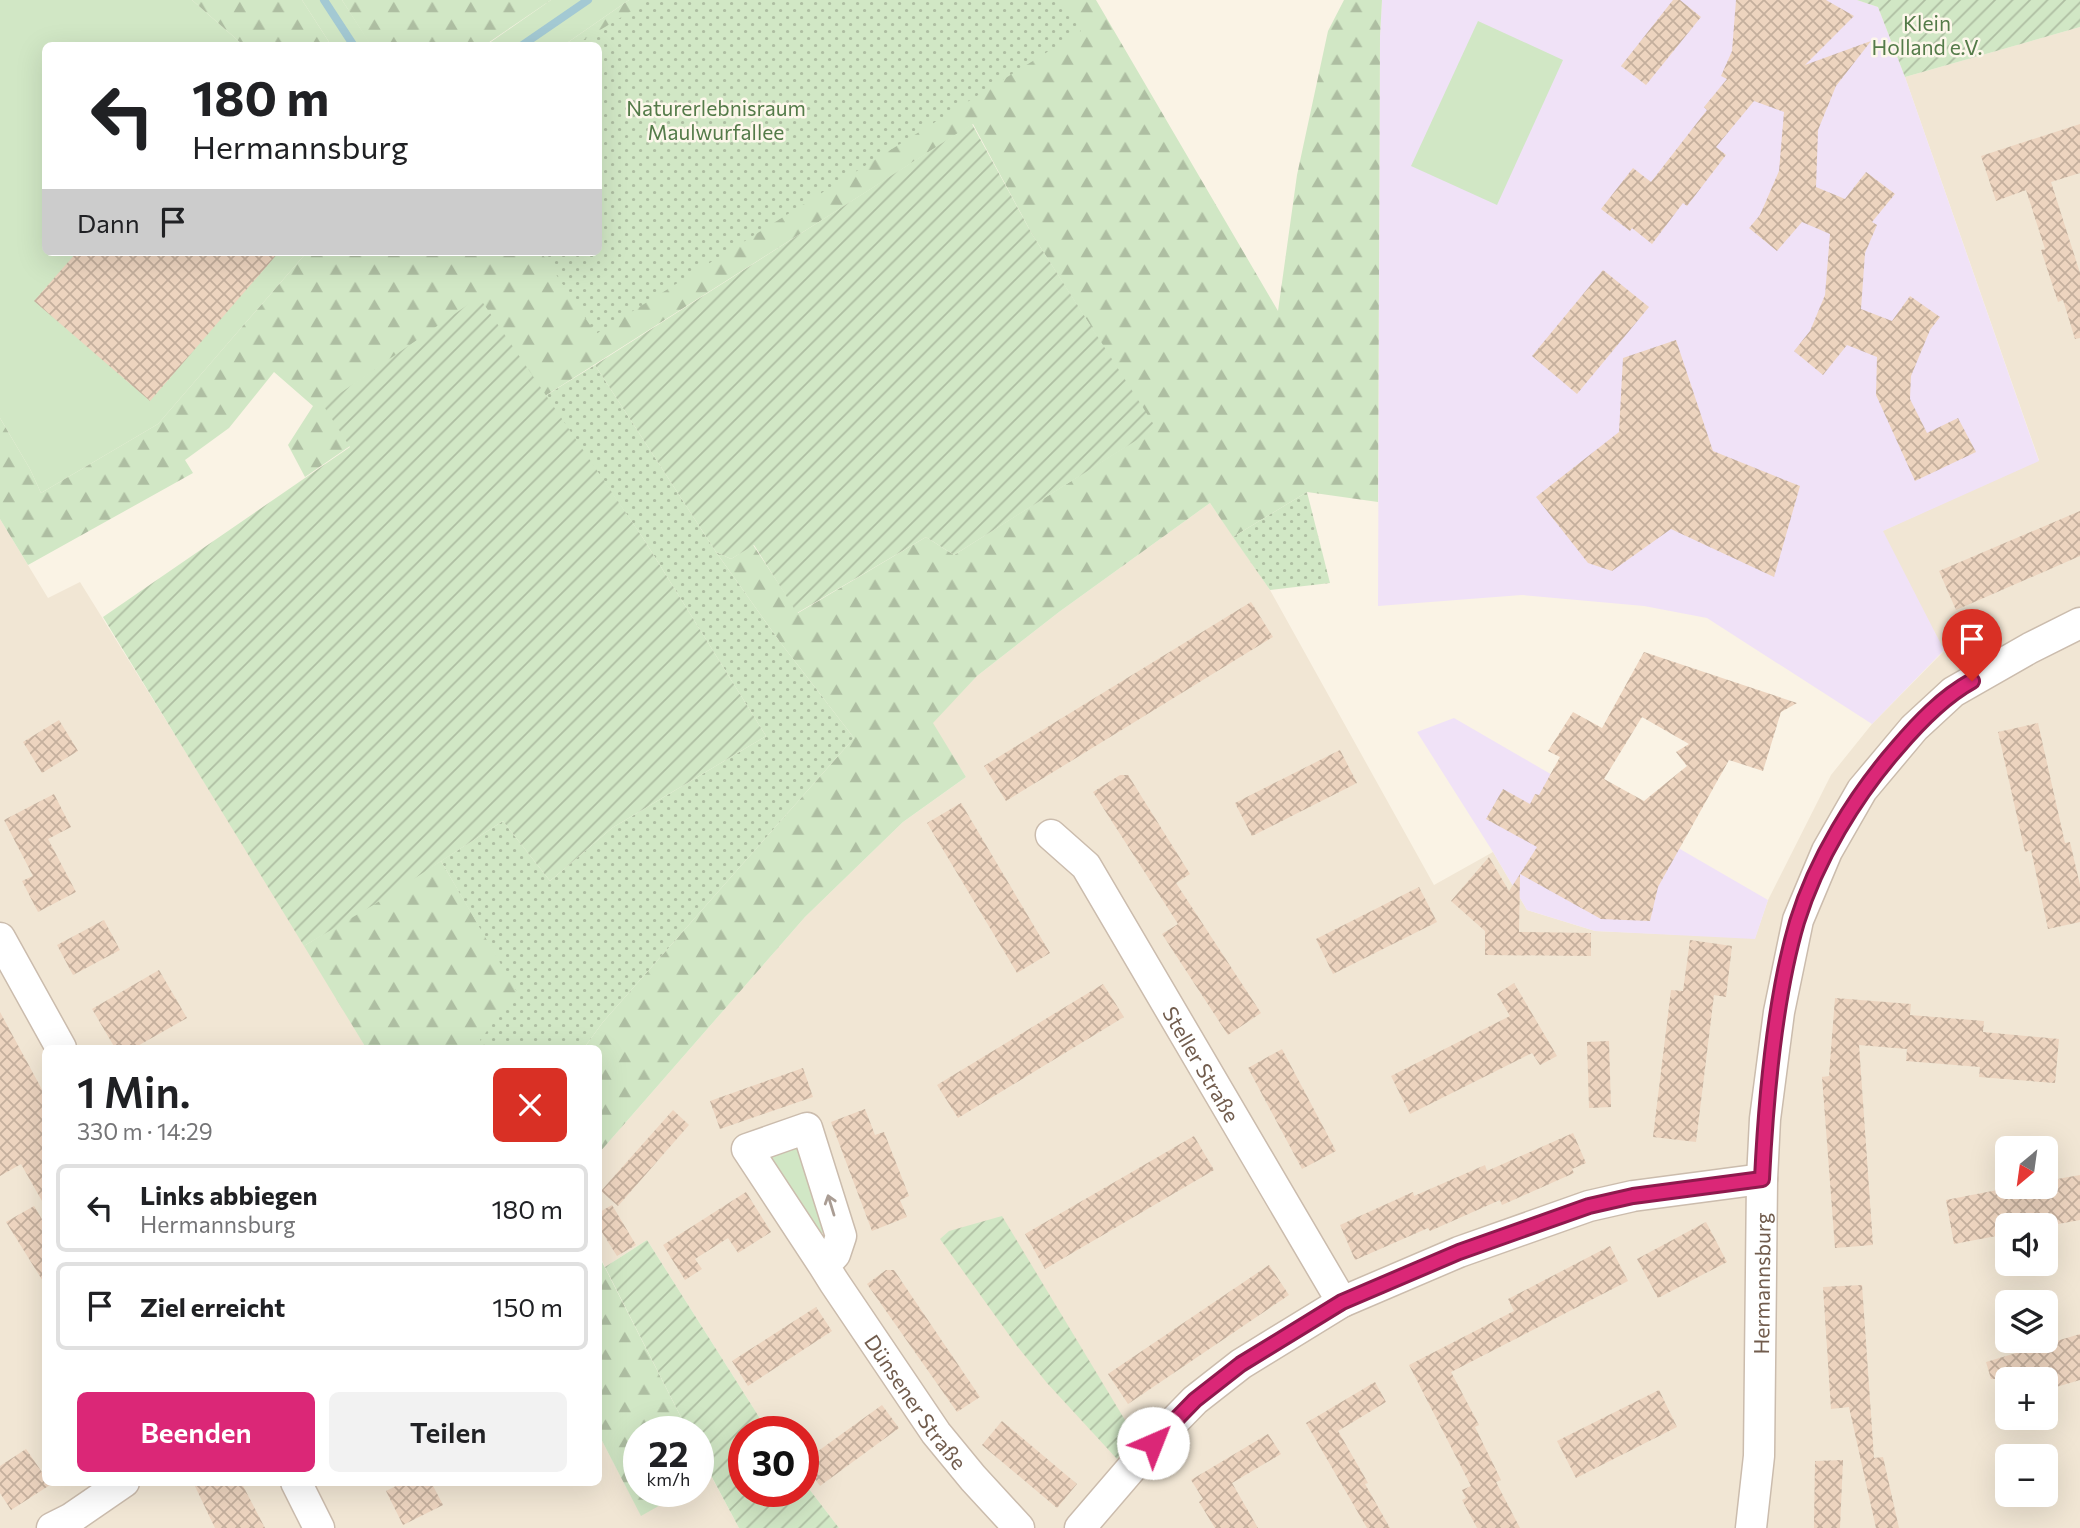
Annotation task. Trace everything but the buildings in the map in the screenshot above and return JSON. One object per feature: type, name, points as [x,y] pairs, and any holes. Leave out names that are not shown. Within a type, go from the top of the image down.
[{"type":"street","name":"Hermannsburg","points":[[1751,1528],[1760,1434],[1762,1179],[1771,1066],[1789,955],[1798,920],[1827,851],[1845,818],[1862,790],[1914,728],[1953,692],[2080,623]]},
{"type":"street","name":"Steller Straße","points":[[1051,835],[1086,866],[1342,1302]]},
{"type":"street","points":[[0,938],[59,1045]]},
{"type":"street","points":[[1080,1528],[1153,1443],[1195,1400],[1241,1364],[1342,1302],[1459,1252],[1589,1206],[1633,1196],[1762,1179]]},
{"type":"street","name":"Dünsener Straße","points":[[824,1266],[936,1433],[1019,1528]]},
{"type":"street","points":[[52,1528],[118,1486]]},
{"type":"street","points":[[298,1486],[319,1528]]},
{"type":"shaded area","points":[[1382,0],[1857,0],[1878,7],[2039,461],[1883,531],[1944,650],[1872,724],[1707,618],[1644,606],[1522,595],[1378,606]]},
{"type":"shaded area","points":[[2080,27],[2080,1528],[839,1528],[819,1502],[819,1416],[758,1416],[647,1240],[605,1267],[602,1260],[602,1150],[805,917],[903,822],[966,777],[932,723],[977,676],[1059,612],[1210,503],[1270,590],[1434,885],[1493,852],[1527,910],[1595,931],[1755,938],[1768,900],[1831,775],[1872,724],[1944,651],[1882,531],[2039,460],[1905,77]]},
{"type":"shaded area","points":[[0,519],[48,598],[80,582],[300,936],[364,1045],[42,1045],[42,1486],[602,1486],[602,1441],[623,1481],[623,1507],[637,1507],[641,1515],[656,1507],[714,1507],[714,1482],[739,1528],[0,1528]]},
{"type":"shaded area","points":[[1454,718],[1768,900],[1755,939],[1595,931],[1527,910],[1417,732]]},
{"type":"green space","points":[[0,0],[192,0],[240,42],[42,42],[42,256],[304,256],[158,424],[41,493],[0,418]]},
{"type":"green space","points":[[192,0],[302,0],[329,42],[240,42]]},
{"type":"green space","points":[[302,0],[342,0],[369,42],[329,42]]},
{"type":"green space","points":[[342,0],[551,0],[489,42],[368,42]]},
{"type":"green space","points":[[551,0],[629,0],[568,42],[491,42]]},
{"type":"green space","points":[[629,0],[1096,0],[1278,311],[1297,175],[1328,31],[1344,0],[1382,0],[1378,502],[1307,492],[1233,537],[1210,503],[1059,612],[977,676],[933,723],[966,777],[903,822],[805,917],[602,1150],[602,1045],[586,1045],[603,1022],[854,738],[780,642],[716,552],[731,559],[753,545],[798,613],[926,537],[954,555],[1155,428],[1032,234],[973,124],[545,396],[479,298],[324,405],[350,446],[305,477],[288,445],[313,406],[274,372],[229,428],[185,460],[193,473],[28,565],[0,519],[0,418],[41,493],[158,424],[304,256],[602,256],[602,42],[568,42]]},
{"type":"green space","name":"Naturerlebnisraum Maulwurfallee","points":[[650,0],[1063,0],[1081,31],[596,334],[544,256],[602,256],[602,42],[580,42]]},
{"type":"green space","name":"Klein Holland e.V.","points":[[1857,0],[2080,0],[2080,27],[1905,77],[1878,7]]},
{"type":"green space","points":[[1478,21],[1563,60],[1497,205],[1411,166]]},
{"type":"green space","points":[[972,124],[1032,234],[1156,428],[954,555],[926,537],[797,613],[754,545],[731,559],[716,552],[595,365]]},
{"type":"green space","points":[[479,297],[643,538],[766,736],[612,828],[550,881],[503,821],[375,904],[304,946],[103,617],[350,447],[323,405]]},
{"type":"green space","points":[[595,365],[716,552],[780,642],[854,738],[603,1022],[586,1045],[485,1045],[480,1040],[517,992],[441,861],[503,821],[550,881],[612,828],[766,736],[643,538],[545,396]]},
{"type":"green space","points":[[1307,492],[1330,583],[1270,590],[1233,537]]},
{"type":"green space","points":[[441,861],[518,992],[481,1040],[485,1045],[364,1045],[304,946]]},
{"type":"green space","points":[[797,1140],[827,1227],[820,1236],[765,1153]]},
{"type":"green space","points":[[1002,1216],[1134,1435],[1117,1459],[1017,1346],[940,1239],[949,1231]]},
{"type":"green space","points":[[647,1240],[758,1416],[728,1416],[728,1507],[819,1507],[819,1502],[839,1528],[739,1528],[714,1481],[714,1416],[680,1416],[605,1267]]},
{"type":"green space","points":[[602,1262],[680,1416],[623,1416],[623,1481],[602,1441]]},
{"type":"green space","points":[[636,1507],[657,1507],[641,1516]]},
{"type":"waterway","points":[[324,0],[351,42]]},
{"type":"waterway","points":[[527,42],[588,0]]},
{"type":"route","points":[[1153,1443],[1195,1400],[1241,1364],[1342,1302],[1459,1252],[1589,1206],[1633,1196],[1762,1179],[1765,1119],[1779,1012],[1798,920],[1812,885],[1827,851],[1862,790],[1914,728],[1953,692],[1972,681]]}]
